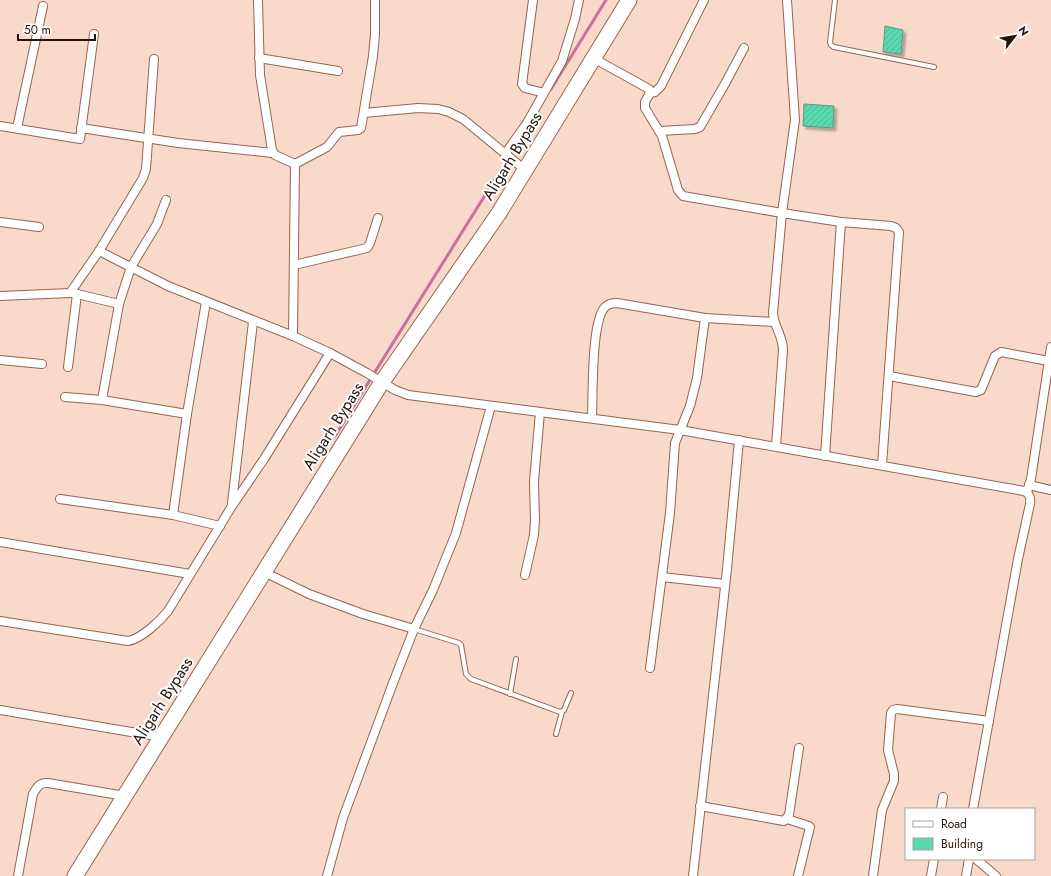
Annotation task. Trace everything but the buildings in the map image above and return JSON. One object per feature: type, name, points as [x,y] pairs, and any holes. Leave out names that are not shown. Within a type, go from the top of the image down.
[{"type":"highway","name":"Aligarh Bypass","points":[[75,876],[264,572],[379,380],[499,213],[629,0]]},
{"type":"street","points":[[258,0],[259,58],[273,153]]},
{"type":"street","points":[[296,164],[327,147],[339,132],[360,130],[373,56],[375,34],[375,0]]},
{"type":"street","points":[[533,0],[522,84],[525,88],[544,94]]},
{"type":"street","points":[[505,154],[528,123],[564,56],[579,0]]},
{"type":"street","points":[[704,0],[661,86],[655,92],[650,93],[644,105],[660,131],[678,190],[683,196],[841,222],[891,226],[896,228],[899,232],[882,465]]},
{"type":"street","points":[[776,446],[784,350],[783,342],[774,322],[773,313],[782,213],[795,120],[788,0]]},
{"type":"street","points":[[17,128],[44,6]]},
{"type":"street","points":[[0,126],[80,139],[94,34]]},
{"type":"street","points":[[660,131],[695,129],[700,127],[744,48]]},
{"type":"street","points":[[259,58],[338,71]]},
{"type":"street","points":[[593,58],[649,89],[650,93]]},
{"type":"street","points":[[68,367],[74,293],[143,178],[146,169],[154,59]]},
{"type":"street","points":[[364,113],[418,108],[438,109],[449,112],[463,119],[525,170]]},
{"type":"street","points":[[81,128],[178,144],[273,153],[296,164]]},
{"type":"street","points":[[293,336],[296,164]]},
{"type":"street","points":[[102,400],[119,304],[131,266],[154,229],[166,200]]},
{"type":"street","points":[[294,265],[367,248],[378,218]]},
{"type":"street","points":[[0,222],[39,227]]},
{"type":"street","points":[[825,456],[841,222]]},
{"type":"street","points":[[99,251],[168,286],[254,322],[293,336],[330,353],[395,390],[408,395],[680,430],[1017,489],[1051,490]]},
{"type":"street","points":[[0,296],[74,293],[119,304]]},
{"type":"street","points":[[173,515],[187,414],[206,302]]},
{"type":"street","points":[[592,418],[597,329],[602,312],[606,306],[617,303],[705,318],[774,322]]},
{"type":"street","points":[[650,668],[670,513],[675,443],[687,417],[692,399],[705,318]]},
{"type":"street","points":[[232,506],[254,322]]},
{"type":"street","points":[[973,808],[1018,559],[1030,504],[1028,489],[1051,347]]},
{"type":"street","points":[[889,376],[979,392],[982,390],[995,356],[998,353],[1001,352],[1049,360]]},
{"type":"street","points":[[0,621],[128,641],[134,640],[163,617],[330,353]]},
{"type":"street","points":[[0,360],[42,364]]},
{"type":"street","points":[[65,397],[102,400],[187,414]]},
{"type":"street","points":[[326,876],[344,818],[414,629],[433,590],[456,533],[491,406]]},
{"type":"street","points":[[525,575],[534,535],[534,481],[540,412]]},
{"type":"street","points":[[693,876],[739,440]]},
{"type":"street","points":[[60,499],[173,515],[220,526]]},
{"type":"street","points":[[0,542],[190,574]]},
{"type":"street","points":[[264,572],[309,594],[363,614],[414,629]]},
{"type":"street","points":[[662,577],[725,584]]},
{"type":"street","points":[[873,876],[882,810],[894,781],[894,774],[888,750],[891,713],[893,710],[897,709],[989,721]]},
{"type":"street","points":[[0,710],[161,737]]},
{"type":"street","points":[[787,819],[789,815],[799,748]]},
{"type":"street","points":[[18,876],[33,794],[40,784],[44,782],[125,796]]},
{"type":"street","points":[[941,808],[942,797]]},
{"type":"street","points":[[700,806],[782,821],[787,819],[810,827],[798,876]]},
{"type":"street","points":[[931,876],[934,860]]},
{"type":"street","points":[[966,876],[969,860]]},
{"type":"street","points":[[977,860],[996,876]]},
{"type":"lane","points":[[835,0],[830,42],[831,46],[934,67]]},
{"type":"lane","points":[[414,629],[459,643],[463,648],[466,674],[468,678],[558,712],[562,712]]},
{"type":"lane","points":[[510,694],[516,659]]},
{"type":"lane","points":[[556,734],[562,712],[571,693]]},
{"type":"waterway","points":[[551,89],[606,0]]},
{"type":"waterway","points":[[335,436],[497,176]]}]
